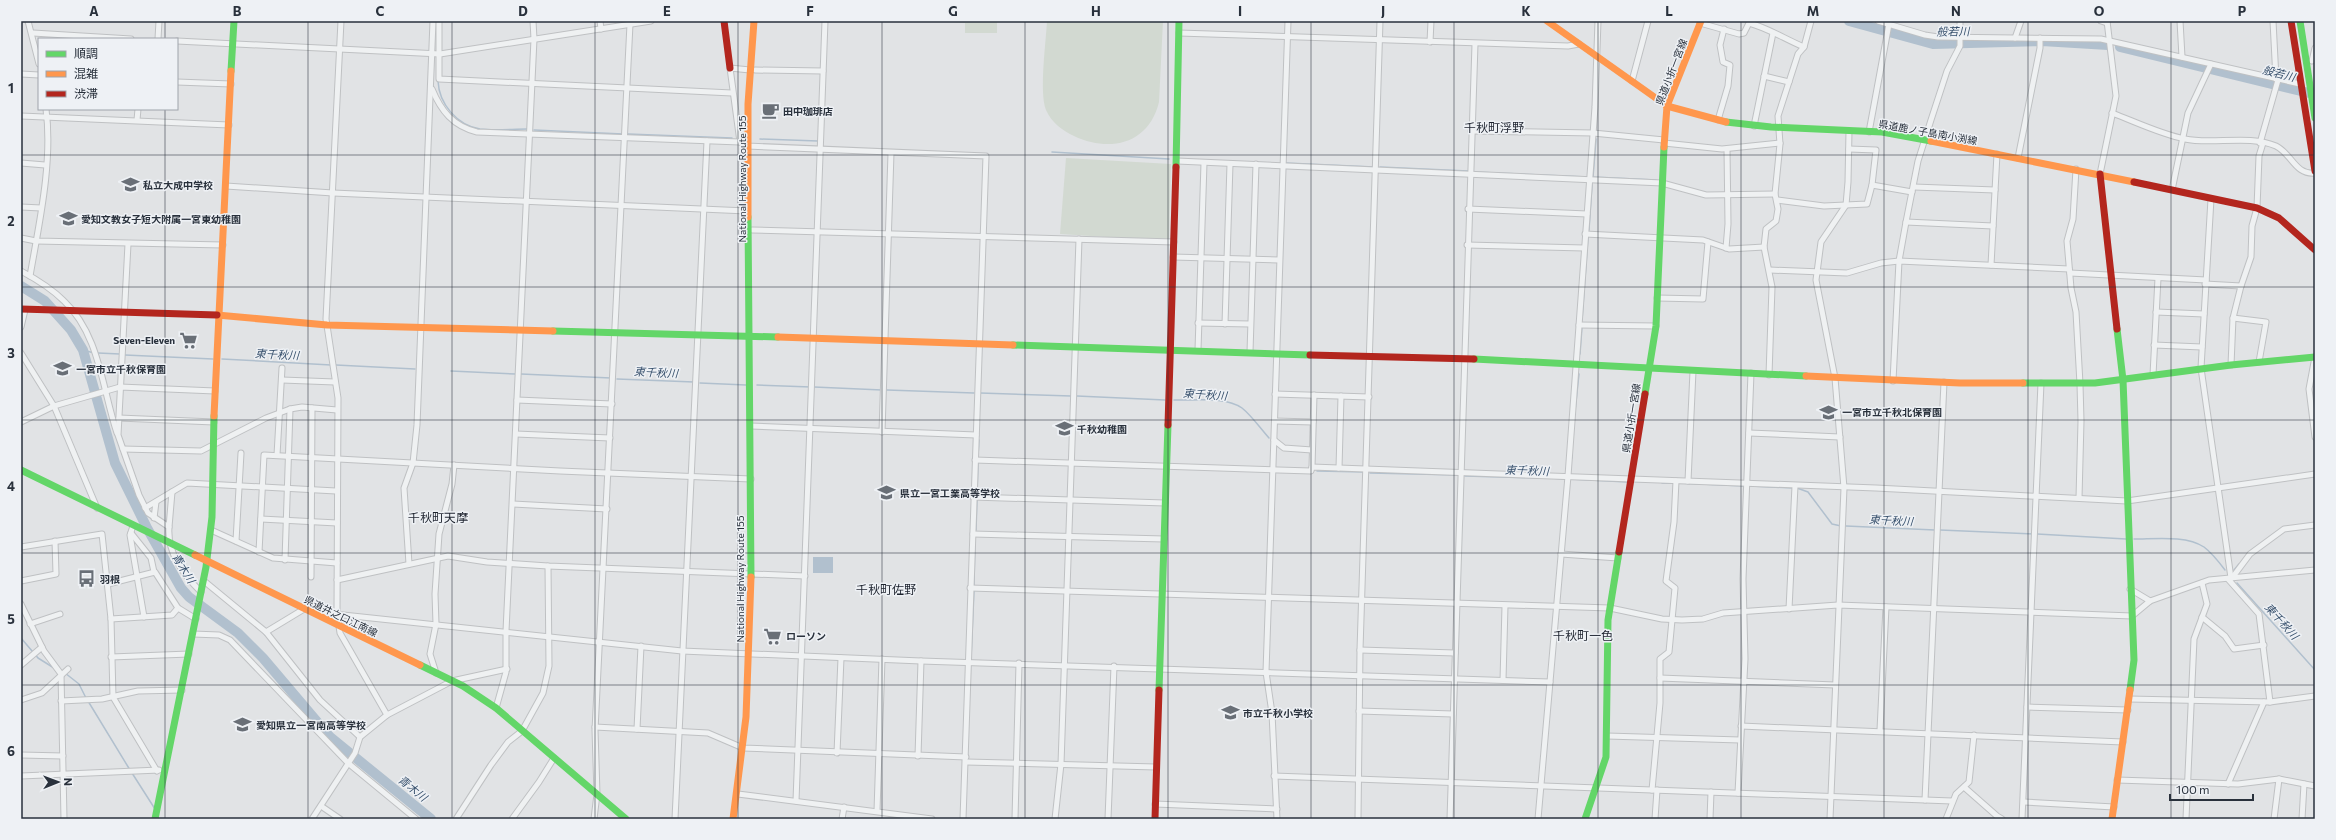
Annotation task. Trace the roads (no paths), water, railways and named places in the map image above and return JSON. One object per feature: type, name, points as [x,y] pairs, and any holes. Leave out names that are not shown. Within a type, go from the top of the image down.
[{"type":"main road","points":[[155,819],[160,770],[182,690],[204,580],[211,530],[214,484],[213,445],[215,391],[234,21]]},
{"type":"main road","points":[[724,21],[730,68]]},
{"type":"main road","name":"National Highway Route 155","points":[[733,819],[738,794],[743,748],[750,653],[751,426],[747,211],[754,21]]},
{"type":"main road","name":"National Highway Route 155","points":[[752,70],[759,21]]},
{"type":"main road","points":[[1154,819],[1161,668],[1165,503],[1177,161],[1179,21]]},
{"type":"main road","name":"県道鹿ノ子島南小渕線","points":[[1547,21],[1667,106],[1718,120],[1754,126],[1889,134],[2100,174],[2256,208],[2279,218],[2315,250]]},
{"type":"main road","points":[[2291,21],[2315,172]]},
{"type":"main road","points":[[2300,21],[2313,94],[2315,118]]},
{"type":"main road","name":"県道小折一宮線","points":[[1585,819],[1606,756],[1606,646],[1610,608],[1656,326],[1664,141],[1667,106],[1700,22]]},
{"type":"main road","name":"National Highway Route 155","points":[[749,146],[752,230],[752,321],[749,338]]},
{"type":"main road","points":[[2100,174],[2123,380],[2130,589],[2134,660],[2112,819]]},
{"type":"main road","points":[[23,310],[220,315],[327,324],[520,331],[698,335],[749,338],[885,340],[1075,348],[1171,349],[1465,359],[1576,366],[1893,381],[2080,384],[2123,380],[2201,368],[2315,357]]},
{"type":"main road","name":"県道井之口江南線","points":[[21,470],[98,509],[132,529],[168,540],[338,626],[452,681],[496,708],[626,819]]},
{"type":"street","points":[[28,21],[33,33],[38,59]]},
{"type":"street","points":[[158,21],[158,38]]},
{"type":"street","points":[[341,21],[327,324],[335,382],[337,410],[337,613],[340,633],[387,715]]},
{"type":"street","points":[[409,564],[404,488],[413,463],[427,197],[433,21]]},
{"type":"street","points":[[439,21],[439,79],[732,93]]},
{"type":"street","points":[[496,708],[507,669],[506,631],[527,202],[534,39],[533,21]]},
{"type":"street","points":[[600,21],[601,29]]},
{"type":"street","points":[[178,41],[440,54],[651,21]]},
{"type":"street","points":[[796,801],[825,21]]},
{"type":"street","points":[[1277,819],[1272,713],[1266,672],[1288,21]]},
{"type":"street","points":[[1358,819],[1357,779],[1359,676],[1363,601],[1380,21]]},
{"type":"street","points":[[1430,42],[1431,21]]},
{"type":"street","points":[[1538,819],[1568,476],[1593,133],[1598,21]]},
{"type":"street","points":[[1632,81],[1648,21]]},
{"type":"street","points":[[1769,374],[1772,306],[1770,270],[1766,262],[1764,247],[1766,229],[1776,221],[1777,200],[1775,194],[1780,143],[1777,128],[1778,116],[1798,54],[1804,47],[1811,21]]},
{"type":"street","points":[[1878,21],[1925,35],[2110,41],[2182,57],[2210,67],[2276,82],[2313,94]]},
{"type":"street","points":[[1893,381],[1899,261],[1906,222],[1918,161],[1926,141],[1947,71],[1960,46],[1960,21]]},
{"type":"street","points":[[2015,38],[2021,21]]},
{"type":"street","points":[[2100,174],[2116,96],[2107,22],[2101,21]]},
{"type":"street","points":[[2180,21],[2182,57]]},
{"type":"street","points":[[2231,365],[2233,318],[2240,286],[2251,257],[2252,226],[2256,208],[2261,143],[2276,82],[2273,21]]},
{"type":"street","points":[[1700,22],[1724,30],[1744,33],[1749,23],[1767,28],[1773,33],[1804,47]]},
{"type":"street","points":[[594,819],[597,794],[595,727],[630,24]]},
{"type":"street","points":[[1869,132],[1889,24]]},
{"type":"street","points":[[1718,120],[1730,76],[1730,64],[1723,62],[1720,45],[1724,30]]},
{"type":"street","points":[[33,33],[115,38]]},
{"type":"street","points":[[1178,33],[1475,44],[1568,46],[1579,44]]},
{"type":"street","points":[[1754,126],[1773,33]]},
{"type":"street","points":[[2018,158],[2040,48],[2040,38]]},
{"type":"street","points":[[1450,819],[1465,359],[1468,209],[1475,44]]},
{"type":"street","points":[[2312,61],[2315,48]]},
{"type":"street","points":[[2172,190],[2192,102],[2210,67]]},
{"type":"street","points":[[740,142],[732,93],[730,68],[823,72]]},
{"type":"street","points":[[21,74],[38,75]]},
{"type":"street","points":[[1764,76],[1789,82]]},
{"type":"street","points":[[178,82],[231,84]]},
{"type":"street","points":[[431,89],[441,108],[461,126],[477,132],[707,140],[740,142],[749,146],[986,156],[978,343],[964,819]]},
{"type":"street","points":[[30,276],[41,208],[45,165],[46,110]]},
{"type":"street","points":[[137,120],[138,110]]},
{"type":"street","points":[[2112,113],[2149,128],[2184,139],[2236,140],[2261,143],[2277,147],[2299,169],[2304,172],[2315,172]]},
{"type":"street","points":[[21,116],[229,125]]},
{"type":"street","points":[[1471,131],[1593,133],[1727,149],[1780,143]]},
{"type":"street","points":[[1830,819],[1844,488],[1835,378],[1819,299],[1817,271],[1821,242],[1846,205],[1849,131]]},
{"type":"street","points":[[675,819],[707,140]]},
{"type":"street","points":[[1726,248],[1728,236],[1727,149]]},
{"type":"street","points":[[1777,200],[1824,206],[1867,204],[1872,186],[1876,150],[1849,149]]},
{"type":"street","points":[[882,432],[891,153]]},
{"type":"street","points":[[1991,265],[1997,154]]},
{"type":"street","points":[[1177,161],[1662,183],[1706,196],[1775,194]]},
{"type":"street","points":[[21,163],[45,165]]},
{"type":"street","points":[[1198,350],[1204,163]]},
{"type":"street","points":[[1225,324],[1230,164]]},
{"type":"street","points":[[1250,352],[1256,164]]},
{"type":"street","points":[[2076,170],[2073,219],[2067,241],[2076,312],[2080,384],[2081,421],[2079,498]]},
{"type":"street","points":[[226,186],[333,193],[747,211]]},
{"type":"street","points":[[1872,186],[1913,189],[1995,190]]},
{"type":"street","points":[[2211,199],[2201,368],[2230,578],[2259,614],[2270,702]]},
{"type":"street","points":[[21,207],[41,208]]},
{"type":"street","points":[[1468,209],[1587,214]]},
{"type":"street","points":[[1906,222],[1993,226]]},
{"type":"street","points":[[752,230],[1174,242]]},
{"type":"street","points":[[1585,234],[1708,242],[1726,248],[1764,247]]},
{"type":"street","points":[[21,238],[128,244],[223,246]]},
{"type":"street","points":[[1055,819],[1061,764],[1079,240]]},
{"type":"street","points":[[1657,298],[1703,299],[1708,242]]},
{"type":"street","points":[[118,435],[128,244]]},
{"type":"street","points":[[1467,244],[1584,248]]},
{"type":"street","points":[[1173,257],[1279,260]]},
{"type":"street","points":[[1770,270],[1847,273],[1881,263],[1899,261],[1991,265],[2240,286]]},
{"type":"street","points":[[21,271],[65,302],[88,335],[118,435],[145,508],[154,518],[169,527]]},
{"type":"street","points":[[2153,375],[2158,278]]},
{"type":"street","points":[[21,327],[23,310]]},
{"type":"street","points":[[2156,312],[2204,314]]},
{"type":"street","points":[[2233,318],[2266,322],[2259,362]]},
{"type":"street","points":[[1198,323],[1250,324]]},
{"type":"street","points":[[1579,325],[1656,326]]},
{"type":"street","points":[[2154,345],[2202,347]]},
{"type":"street","points":[[21,353],[54,406],[98,509]]},
{"type":"street","points":[[2315,357],[2309,389],[2315,436]]},
{"type":"street","points":[[277,455],[282,368]]},
{"type":"street","points":[[1688,481],[1693,371]]},
{"type":"street","points":[[1738,793],[1745,659],[1742,613],[1751,374]]},
{"type":"street","points":[[282,380],[335,382]]},
{"type":"street","points":[[1925,800],[1944,382]]},
{"type":"street","points":[[2022,819],[2024,802],[2041,383]]},
{"type":"street","points":[[21,422],[54,406],[84,396],[106,392],[120,387],[215,391]]},
{"type":"street","points":[[1276,394],[1369,397]]},
{"type":"street","points":[[975,460],[1311,471],[1314,395]]},
{"type":"street","points":[[1339,468],[1341,396]]},
{"type":"street","points":[[517,400],[612,404]]},
{"type":"street","points":[[123,449],[201,451],[266,418],[290,409],[312,408],[337,410]]},
{"type":"street","points":[[311,577],[310,490],[312,408]]},
{"type":"street","points":[[285,560],[290,409]]},
{"type":"street","points":[[119,418],[214,422]]},
{"type":"street","points":[[1275,421],[1313,422]]},
{"type":"street","points":[[751,426],[976,436]]},
{"type":"street","points":[[1749,433],[1840,436]]},
{"type":"street","points":[[516,434],[610,438]]},
{"type":"street","points":[[1274,440],[1284,448],[1312,450]]},
{"type":"street","points":[[236,541],[241,452]]},
{"type":"street","points":[[259,552],[264,455],[288,455],[337,460],[608,473],[751,478]]},
{"type":"street","points":[[436,673],[430,654],[436,624],[439,534],[452,484],[454,465]]},
{"type":"street","points":[[1312,467],[1748,483],[2127,501],[2315,474]]},
{"type":"street","points":[[1655,819],[1660,658],[1669,652],[1675,588],[1666,581],[1674,522],[1676,480]]},
{"type":"street","points":[[145,508],[187,483],[336,491]]},
{"type":"street","points":[[1790,609],[1795,486]]},
{"type":"street","points":[[172,492],[168,540],[181,568],[201,592]]},
{"type":"street","points":[[973,497],[1165,503]]},
{"type":"street","points":[[154,518],[156,502]]},
{"type":"street","points":[[512,504],[607,509]]},
{"type":"street","points":[[261,519],[337,523]]},
{"type":"street","points":[[2230,578],[2250,554],[2284,529],[2315,525]]},
{"type":"street","points":[[132,529],[151,558],[154,572],[178,608],[196,619]]},
{"type":"street","points":[[132,529],[144,616]]},
{"type":"street","points":[[211,530],[273,558],[337,563]]},
{"type":"street","points":[[21,547],[102,534],[111,619],[113,697],[160,770],[21,776]]},
{"type":"street","points":[[973,534],[1164,539]]},
{"type":"street","points":[[21,582],[56,574],[55,541]]},
{"type":"street","points":[[1561,554],[1618,558]]},
{"type":"street","points":[[337,580],[448,556],[548,566],[805,576]]},
{"type":"street","points":[[456,819],[491,765],[508,742],[522,731],[543,693],[549,666],[548,566]]},
{"type":"street","points":[[970,588],[1067,590],[1505,606],[1610,608],[1672,620],[1703,619],[1723,613],[1742,613],[1838,605],[2132,616],[2150,601],[2202,583],[2230,578],[2315,570]]},
{"type":"street","points":[[108,584],[154,572]]},
{"type":"street","points":[[204,580],[266,632],[320,700],[360,737]]},
{"type":"street","points":[[2186,819],[2194,639],[2207,604],[2202,583]]},
{"type":"street","points":[[2130,589],[2150,601]]},
{"type":"street","points":[[21,604],[42,647],[61,674],[64,819]]},
{"type":"street","points":[[1503,680],[1505,606]]},
{"type":"street","points":[[1880,730],[1886,607]]},
{"type":"street","points":[[111,619],[172,615],[178,608]]},
{"type":"street","points":[[266,632],[304,609]]},
{"type":"street","points":[[311,612],[337,613],[682,650],[921,661],[1114,666],[1550,682]]},
{"type":"street","points":[[30,624],[60,614]]},
{"type":"street","points":[[2202,617],[2225,636],[2234,650],[2264,645]]},
{"type":"street","points":[[193,634],[219,635],[230,640],[348,763],[416,819]]},
{"type":"street","points":[[637,730],[641,646]]},
{"type":"street","points":[[21,665],[42,647]]},
{"type":"street","points":[[1360,650],[1455,653]]},
{"type":"street","points":[[111,657],[189,654]]},
{"type":"street","points":[[837,753],[841,658]]},
{"type":"street","points":[[877,811],[882,659]]},
{"type":"street","points":[[918,756],[921,661]]},
{"type":"street","points":[[1015,819],[1019,663]]},
{"type":"street","points":[[1108,819],[1114,666]]},
{"type":"street","points":[[21,700],[42,693],[68,669]]},
{"type":"street","points":[[312,819],[355,753],[360,737],[387,715],[452,681],[507,669]]},
{"type":"street","points":[[1660,678],[1743,683],[1835,685]]},
{"type":"street","points":[[62,701],[113,697],[138,691],[182,690]]},
{"type":"street","points":[[2129,699],[2191,699],[2270,702],[2315,696]]},
{"type":"street","points":[[2228,784],[2264,702]]},
{"type":"street","points":[[2027,707],[2128,710]]},
{"type":"street","points":[[1359,711],[1453,714]]},
{"type":"street","points":[[1741,726],[1834,728],[2123,742]]},
{"type":"street","points":[[595,727],[708,733],[743,748],[918,756],[1017,763],[1156,767]]},
{"type":"street","points":[[1946,819],[1952,801],[1969,782],[1974,735]]},
{"type":"street","points":[[1607,736],[1657,736],[1740,740]]},
{"type":"street","points":[[21,754],[63,756]]},
{"type":"street","points":[[512,819],[539,782],[554,758]]},
{"type":"street","points":[[1274,776],[1952,801]]},
{"type":"street","points":[[2118,780],[2228,784],[2279,779],[2315,786]]},
{"type":"street","points":[[2274,819],[2279,779]]},
{"type":"street","points":[[2302,819],[2304,784]]},
{"type":"street","points":[[1964,787],[2002,819]]},
{"type":"street","points":[[1710,819],[1711,792]]},
{"type":"street","points":[[738,794],[932,819]]},
{"type":"street","points":[[2024,802],[2114,807]]},
{"type":"street","points":[[1155,804],[1277,809]]},
{"type":"street","points":[[321,806],[340,819]]},
{"type":"street","points":[[842,819],[844,807]]},
{"type":"water","points":[[813,557],[833,557],[833,573],[813,573]]},
{"type":"waterway","name":"般若川","points":[[1849,21],[1933,44],[2042,41],[2108,45]]},
{"type":"waterway","name":"般若川","points":[[2120,47],[2309,93]]},
{"type":"waterway","points":[[438,81],[439,90],[446,105],[451,112],[464,123],[472,127],[486,130],[527,129]]},
{"type":"waterway","points":[[534,130],[623,134]]},
{"type":"waterway","points":[[628,134],[732,138]]},
{"type":"waterway","points":[[760,139],[818,141]]},
{"type":"waterway","points":[[1596,139],[1593,177],[1656,180]]},
{"type":"waterway","points":[[1052,152],[1169,159]]},
{"type":"waterway","points":[[1286,163],[1374,167]]},
{"type":"waterway","points":[[1380,167],[1468,171]]},
{"type":"waterway","points":[[1474,172],[1587,177]]},
{"type":"waterway","points":[[1589,230],[1592,185]]},
{"type":"waterway","points":[[1582,320],[1588,237]]},
{"type":"waterway","name":"青木川","points":[[21,286],[45,301],[71,330],[83,350],[115,463],[147,528],[181,588],[189,597],[238,633],[263,658],[330,737],[431,819]]},
{"type":"waterway","points":[[1580,354],[1582,327]]},
{"type":"waterway","name":"東千秋川","points":[[83,350],[94,353]]},
{"type":"waterway","name":"東千秋川","points":[[98,353],[120,354]]},
{"type":"waterway","name":"東千秋川","points":[[125,355],[213,359]]},
{"type":"waterway","name":"東千秋川","points":[[222,359],[331,365]]},
{"type":"waterway","name":"東千秋川","points":[[336,365],[415,369]]},
{"type":"waterway","name":"東千秋川","points":[[451,371],[516,374]]},
{"type":"waterway","name":"東千秋川","points":[[521,374],[611,378]]},
{"type":"waterway","points":[[1575,411],[1579,374]]},
{"type":"waterway","name":"東千秋川","points":[[617,379],[694,382]]},
{"type":"waterway","name":"東千秋川","points":[[700,383],[746,385]]},
{"type":"waterway","name":"東千秋川","points":[[757,385],[811,387]]},
{"type":"waterway","name":"東千秋川","points":[[814,387],[882,390]]},
{"type":"waterway","name":"東千秋川","points":[[887,390],[974,393]]},
{"type":"waterway","name":"東千秋川","points":[[980,393],[1071,396]]},
{"type":"waterway","name":"東千秋川","points":[[1077,396],[1165,400]]},
{"type":"waterway","name":"東千秋川","points":[[1174,400],[1218,400],[1235,404],[1242,408],[1269,438]]},
{"type":"waterway","points":[[978,456],[979,440]]},
{"type":"waterway","points":[[1572,453],[1572,458]]},
{"type":"waterway","points":[[977,495],[978,464]]},
{"type":"waterway","name":"東千秋川","points":[[1317,471],[1365,472]]},
{"type":"waterway","name":"東千秋川","points":[[1370,473],[1459,475]]},
{"type":"waterway","name":"東千秋川","points":[[1465,476],[1539,478]]},
{"type":"waterway","name":"東千秋川","points":[[1551,478],[1565,479]]},
{"type":"waterway","name":"東千秋川","points":[[1571,479],[1627,482]]},
{"type":"waterway","name":"東千秋川","points":[[1662,483],[1674,483]]},
{"type":"waterway","name":"東千秋川","points":[[1679,483],[1744,486]]},
{"type":"waterway","name":"東千秋川","points":[[1751,486],[1793,488]]},
{"type":"waterway","name":"東千秋川","points":[[1797,488],[1808,492],[1832,524],[1841,526]]},
{"type":"waterway","points":[[976,530],[977,500]]},
{"type":"waterway","name":"東千秋川","points":[[1846,526],[1935,530]]},
{"type":"waterway","name":"東千秋川","points":[[1940,530],[2034,534]]},
{"type":"waterway","name":"東千秋川","points":[[2037,534],[2126,539]]},
{"type":"waterway","points":[[974,585],[975,537]]},
{"type":"waterway","name":"東千秋川","points":[[2134,539],[2170,538],[2197,543],[2210,552],[2225,570]]},
{"type":"waterway","points":[[2234,570],[2239,564]]},
{"type":"waterway","name":"東千秋川","points":[[2237,583],[2315,670]]},
{"type":"waterway","points":[[971,658],[974,591]]},
{"type":"waterway","points":[[21,638],[38,658],[54,668]]},
{"type":"waterway","points":[[65,673],[79,684],[86,698]]},
{"type":"waterway","points":[[88,701],[130,770]]},
{"type":"waterway","points":[[132,773],[155,809]]},
{"type":"place","name":"田中珈琲店","points":[[770,111]]},
{"type":"place","name":"私立大成中学校","points":[[130,185]]},
{"type":"place","name":"愛知文教女子短大附属一宮東幼稚園","points":[[68,219]]},
{"type":"place","name":"Seven-Eleven","points":[[188,340]]},
{"type":"place","name":"一宮市立千秋保育園","points":[[63,369]]},
{"type":"place","name":"一宮市立千秋北保育園","points":[[1829,412]]},
{"type":"place","name":"千秋幼稚園","points":[[1064,429]]},
{"type":"place","name":"県立一宮工業高等学校","points":[[887,493]]},
{"type":"place","name":"羽根","points":[[87,579]]},
{"type":"place","name":"ローソン","points":[[773,636]]},
{"type":"place","name":"市立千秋小学校","points":[[1230,713]]},
{"type":"place","name":"愛知県立一宮南高等学校","points":[[243,725]]},
{"type":"district","name":"千秋町浮野","points":[[1494,127]]},
{"type":"district","name":"千秋町天摩","points":[[438,517]]},
{"type":"district","name":"千秋町佐野","points":[[886,589]]},
{"type":"district","name":"千秋町一色","points":[[1583,635]]}]
